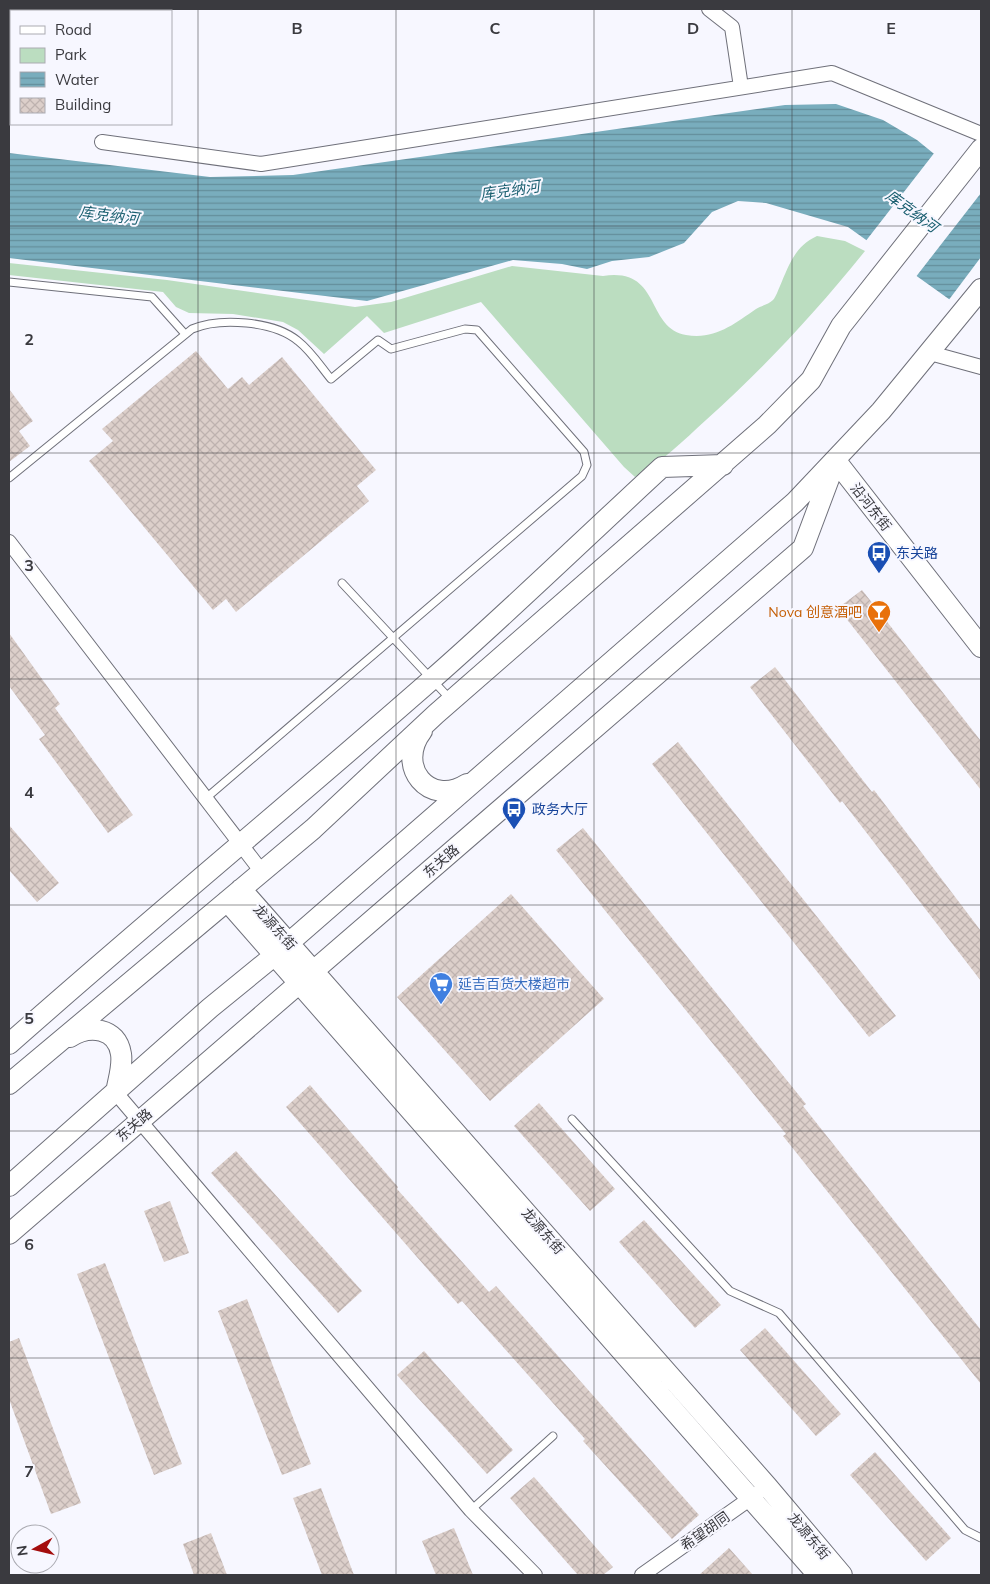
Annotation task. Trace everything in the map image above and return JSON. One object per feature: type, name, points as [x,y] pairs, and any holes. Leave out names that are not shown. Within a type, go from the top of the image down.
[{"type":"main road","points":[[9,1084],[314,829],[451,700],[723,464],[811,380],[841,326],[977,154]]},
{"type":"main road","name":"东关路","points":[[9,1186],[210,1008],[282,948],[795,502],[836,461],[934,349],[981,289]]},
{"type":"main road","name":"东关路","points":[[9,1234],[803,548],[836,461]]},
{"type":"main road","name":"沿河东街","points":[[836,461],[981,647]]},
{"type":"main road","points":[[9,1044],[139,929],[432,680],[662,467],[723,464]]},
{"type":"main road","points":[[436,714],[415,740],[412,757],[415,773],[422,782],[440,791],[461,788],[477,778]]},
{"type":"main road","name":"龙源东街","points":[[234,895],[759,1492],[842,1575]]},
{"type":"main road","points":[[48,1050],[80,1031],[97,1029],[105,1032],[118,1044],[121,1053],[116,1093]]},
{"type":"main road","name":"龙源东街","points":[[759,1492],[818,1575]]},
{"type":"street","points":[[709,9],[732,27],[742,87]]},
{"type":"street","points":[[102,142],[261,164],[832,73],[981,134]]},
{"type":"street","points":[[934,349],[981,367]]},
{"type":"street","points":[[9,542],[262,872]]},
{"type":"street","points":[[116,1093],[471,1510],[536,1575]]},
{"type":"street","name":"希望胡同","points":[[642,1575],[759,1492]]},
{"type":"lane","points":[[9,282],[152,297],[185,334]]},
{"type":"lane","points":[[9,478],[185,334],[202,325],[223,322],[277,329],[300,342],[331,379],[378,340],[391,349],[472,329],[483,337],[584,452],[587,464],[582,476],[205,799]]},
{"type":"lane","points":[[342,583],[451,700]]},
{"type":"lane","points":[[572,1119],[730,1292],[779,1313],[966,1530],[981,1538]]},
{"type":"lane","points":[[471,1510],[553,1436]]},
{"type":"green space","points":[[817,236],[845,241],[865,251],[828,296],[769,360],[672,451],[635,477],[624,467],[481,302],[384,333],[367,316],[324,354],[298,330],[283,322],[233,314],[189,313],[176,307],[163,292],[9,275],[9,263],[167,280],[355,307],[391,302],[512,266],[603,276],[622,276],[635,280],[651,299],[664,322],[673,330],[686,335],[696,336],[715,333],[724,329],[774,299],[786,271],[798,251],[809,240]]},
{"type":"water","name":"库克纳河","points":[[836,104],[883,120],[917,140],[981,192],[981,322],[848,227],[766,203],[738,201],[712,212],[684,243],[649,257],[612,261],[587,269],[562,264],[513,260],[367,301],[9,258],[9,153],[210,177],[293,175],[785,105]]},
{"type":"pier","points":[[935,152],[981,188],[981,193],[915,278],[865,242]]},
{"type":"pier","points":[[981,257],[981,325],[948,301]]},
{"type":"building","points":[[196,351],[228,389],[242,377],[249,385],[282,357],[376,470],[357,486],[369,501],[236,612],[226,599],[213,610],[89,461],[113,441],[102,429]]},
{"type":"building","points":[[9,389],[33,421],[19,431],[30,446],[9,462]]},
{"type":"building","points":[[862,590],[981,741],[981,790],[838,608]]},
{"type":"building","points":[[9,633],[60,704],[55,708],[133,815],[108,833],[39,739],[45,735],[9,686]]},
{"type":"building","points":[[775,667],[872,792],[874,790],[981,931],[981,981],[842,801],[840,803],[750,687]]},
{"type":"building","points":[[678,742],[896,1016],[869,1037],[652,764]]},
{"type":"building","points":[[9,825],[59,883],[37,902],[9,870]]},
{"type":"building","points":[[583,828],[806,1104],[803,1106],[981,1330],[981,1384],[783,1136],[786,1134],[556,850]]},
{"type":"building","points":[[511,894],[604,999],[490,1101],[397,997]]},
{"type":"building","points":[[310,1085],[398,1187],[397,1189],[489,1292],[496,1286],[699,1515],[672,1539],[583,1441],[585,1439],[462,1301],[458,1304],[286,1107]]},
{"type":"building","points":[[539,1103],[615,1189],[590,1211],[514,1126]]},
{"type":"building","points":[[236,1151],[362,1291],[338,1313],[211,1173]]},
{"type":"building","points":[[170,1201],[189,1253],[164,1262],[144,1211]]},
{"type":"building","points":[[644,1220],[721,1305],[695,1328],[619,1242]]},
{"type":"building","points":[[105,1263],[182,1464],[154,1475],[77,1274]]},
{"type":"building","points":[[247,1299],[311,1464],[282,1475],[218,1311]]},
{"type":"building","points":[[765,1328],[841,1414],[816,1436],[740,1350]]},
{"type":"building","points":[[19,1338],[81,1503],[51,1514],[9,1399],[9,1342]]},
{"type":"building","points":[[424,1351],[513,1450],[487,1474],[397,1375]]},
{"type":"building","points":[[875,1452],[951,1538],[926,1561],[850,1475]]},
{"type":"building","points":[[534,1477],[613,1567],[603,1575],[578,1575],[510,1498]]},
{"type":"building","points":[[321,1488],[354,1575],[322,1575],[293,1498]]},
{"type":"building","points":[[454,1528],[473,1575],[436,1575],[422,1541]]},
{"type":"building","points":[[211,1533],[227,1575],[194,1575],[183,1544]]},
{"type":"building","points":[[729,1548],[753,1575],[699,1575]]},
{"type":"place","name":"东关路","points":[[879,574]]},
{"type":"place","name":"Nova 创意酒吧","points":[[879,633]]},
{"type":"place","name":"政务大厅","points":[[514,830]]},
{"type":"place","name":"延吉百货大楼超市","points":[[441,1005]]}]
